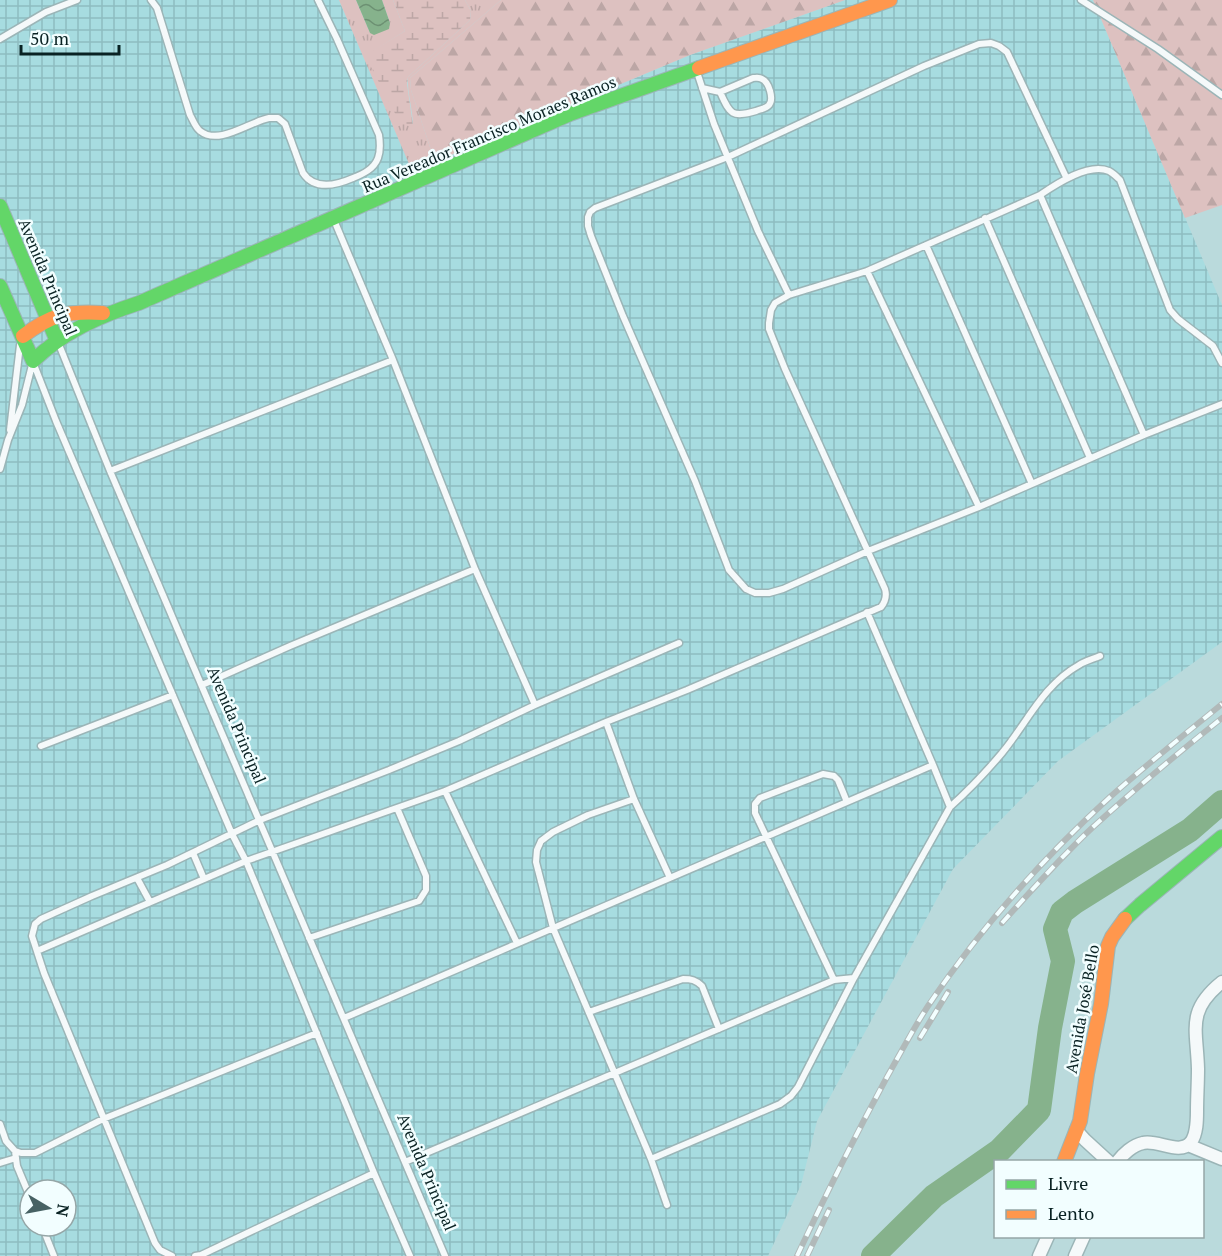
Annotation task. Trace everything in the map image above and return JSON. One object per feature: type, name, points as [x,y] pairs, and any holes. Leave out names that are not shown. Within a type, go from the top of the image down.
[{"type":"street","name":"Rua Vereador Francisco Moraes Ramos","points":[[108,313],[139,303],[570,114],[890,0]]},
{"type":"street","name":"Avenida Principal","points":[[0,206],[57,341]]},
{"type":"street","points":[[0,287],[33,361],[41,352],[67,334],[108,313]]},
{"type":"street","points":[[23,336],[48,319],[66,314],[108,313]]},
{"type":"street","name":"Avenida José Bello","points":[[1064,1160],[1080,1121],[1111,938],[1135,910],[1222,837]]},
{"type":"street","points":[[1188,1145],[1193,1140],[1197,1120],[1196,1023],[1199,1008],[1211,991],[1222,982]]},
{"type":"street","points":[[1076,1130],[1108,1160]]},
{"type":"street","points":[[1118,1160],[1126,1152],[1143,1143],[1178,1147],[1188,1145],[1222,1159]]},
{"type":"street","points":[[1039,1256],[1047,1238]]},
{"type":"street","points":[[1075,1256],[1083,1238]]},
{"type":"lane","points":[[0,39],[46,12],[77,0]]},
{"type":"lane","points":[[151,0],[157,8],[190,115],[197,129],[206,135],[225,135],[268,118],[278,118],[285,124],[307,180],[320,185],[339,185],[366,172],[374,165],[378,159],[380,147],[379,135],[318,0]]},
{"type":"lane","points":[[1081,0],[1158,49],[1222,95]]},
{"type":"lane","points":[[1066,177],[1007,52],[991,43],[979,44],[924,66],[728,157],[595,208],[590,212],[588,226],[591,236],[623,316],[695,481],[729,570],[746,589],[755,593],[783,589],[868,551],[979,507],[1144,435],[1222,404]]},
{"type":"lane","points":[[696,69],[714,124],[758,231],[789,295]]},
{"type":"lane","points":[[702,88],[720,92],[753,78],[762,78],[771,94],[771,100],[766,107],[742,115],[728,110],[720,92]]},
{"type":"lane","points":[[37,951],[246,861],[445,791],[881,607],[887,594],[769,329],[771,310],[775,303],[789,295],[867,271],[1040,195],[1066,177],[1100,169],[1110,171],[1120,180],[1170,310],[1213,346],[1222,363]]},
{"type":"lane","points":[[1040,195],[1144,435]]},
{"type":"lane","points":[[985,218],[1090,459]]},
{"type":"lane","points":[[333,219],[393,360],[475,569],[535,705]]},
{"type":"lane","points":[[926,245],[1032,484]]},
{"type":"lane","points":[[867,271],[979,507]]},
{"type":"lane","points":[[8,440],[16,371],[23,336]]},
{"type":"lane","name":"Avenida Principal","points":[[57,341],[110,471],[445,1256]]},
{"type":"lane","points":[[110,471],[393,360]]},
{"type":"lane","points":[[0,469],[8,440],[22,405],[33,361]]},
{"type":"lane","points":[[33,361],[56,421],[232,834],[246,861],[410,1256]]},
{"type":"lane","points":[[202,685],[475,569]]},
{"type":"lane","points":[[867,612],[950,807]]},
{"type":"lane","points":[[172,1256],[160,1250],[155,1243],[103,1119],[44,973],[32,936],[35,924],[41,919],[193,853],[260,820],[449,745],[535,705],[680,643]]},
{"type":"lane","points":[[651,1159],[780,1104],[791,1096],[798,1088],[854,978],[950,807],[970,789],[1004,751],[1053,684],[1079,665],[1100,656]]},
{"type":"lane","points":[[41,746],[173,695]]},
{"type":"lane","points":[[606,722],[634,799],[670,878]]},
{"type":"lane","points":[[344,1018],[933,765]]},
{"type":"lane","points":[[834,980],[755,813],[755,804],[760,798],[823,774],[834,776],[838,780],[847,802]]},
{"type":"lane","points":[[445,791],[518,944]]},
{"type":"lane","points":[[634,799],[562,827],[541,841],[537,850],[536,862],[553,928],[651,1159],[667,1205]]},
{"type":"lane","points":[[309,938],[418,901],[426,890],[426,876],[397,808]]},
{"type":"lane","points":[[193,853],[204,879]]},
{"type":"lane","points":[[137,878],[150,902]]},
{"type":"lane","points":[[405,1162],[834,980],[854,978]]},
{"type":"lane","points":[[589,1012],[683,979],[691,979],[702,986],[719,1029]]},
{"type":"lane","points":[[0,1124],[6,1141],[15,1151],[35,1153],[103,1119],[317,1033]]},
{"type":"lane","points":[[15,1151],[23,1178]]},
{"type":"lane","points":[[0,1163],[16,1158]]},
{"type":"lane","points":[[195,1256],[374,1173]]},
{"type":"lane","points":[[47,1238],[54,1256]]},
{"type":"shaded area","points":[[0,0],[339,0],[413,171],[690,55],[845,0],[1093,0],[1222,305],[1222,642],[1058,761],[953,869],[817,1121],[801,1185],[768,1256],[0,1256]]},
{"type":"green space","points":[[339,0],[356,0],[370,33],[390,23],[382,0],[393,0],[405,31],[375,50],[413,125],[408,77],[470,20],[471,11],[465,0],[501,0],[410,78],[411,90],[435,162],[412,171]]},
{"type":"green space","points":[[393,0],[465,0],[471,11],[470,20],[408,77],[413,126],[400,123],[370,65],[374,50],[405,31]]},
{"type":"green space","points":[[501,0],[845,0],[690,55],[435,162],[411,90],[410,78]]},
{"type":"green space","points":[[1093,0],[1222,0],[1222,205],[1185,218]]},
{"type":"water","points":[[356,0],[382,0],[390,23],[389,29],[374,35],[370,33]]},
{"type":"waterway","points":[[873,1256],[934,1196],[1000,1150],[1039,1110],[1050,1028],[1063,961],[1055,929],[1062,912],[1190,830],[1222,802]]},
{"type":"railway","points":[[797,1256],[875,1099],[928,1006],[968,950],[1060,845],[1137,773],[1222,704]]},
{"type":"railway","points":[[1002,923],[1093,827],[1222,718]]},
{"type":"railway","points":[[920,1038],[948,992]]},
{"type":"railway","points":[[807,1256],[829,1210]]},
{"type":"traffic: fast","points":[[0,286],[33,361],[69,333],[96,319],[139,303],[570,114],[699,68]]},
{"type":"traffic: fast","points":[[0,206],[57,341]]},
{"type":"traffic: fast","points":[[1125,919],[1222,837]]},
{"type":"traffic: slow","points":[[699,68],[890,0]]},
{"type":"traffic: slow","points":[[23,336],[43,323],[60,316],[103,313]]},
{"type":"traffic: slow","points":[[1065,1160],[1080,1121],[1101,1004],[1108,946],[1125,919]]}]
